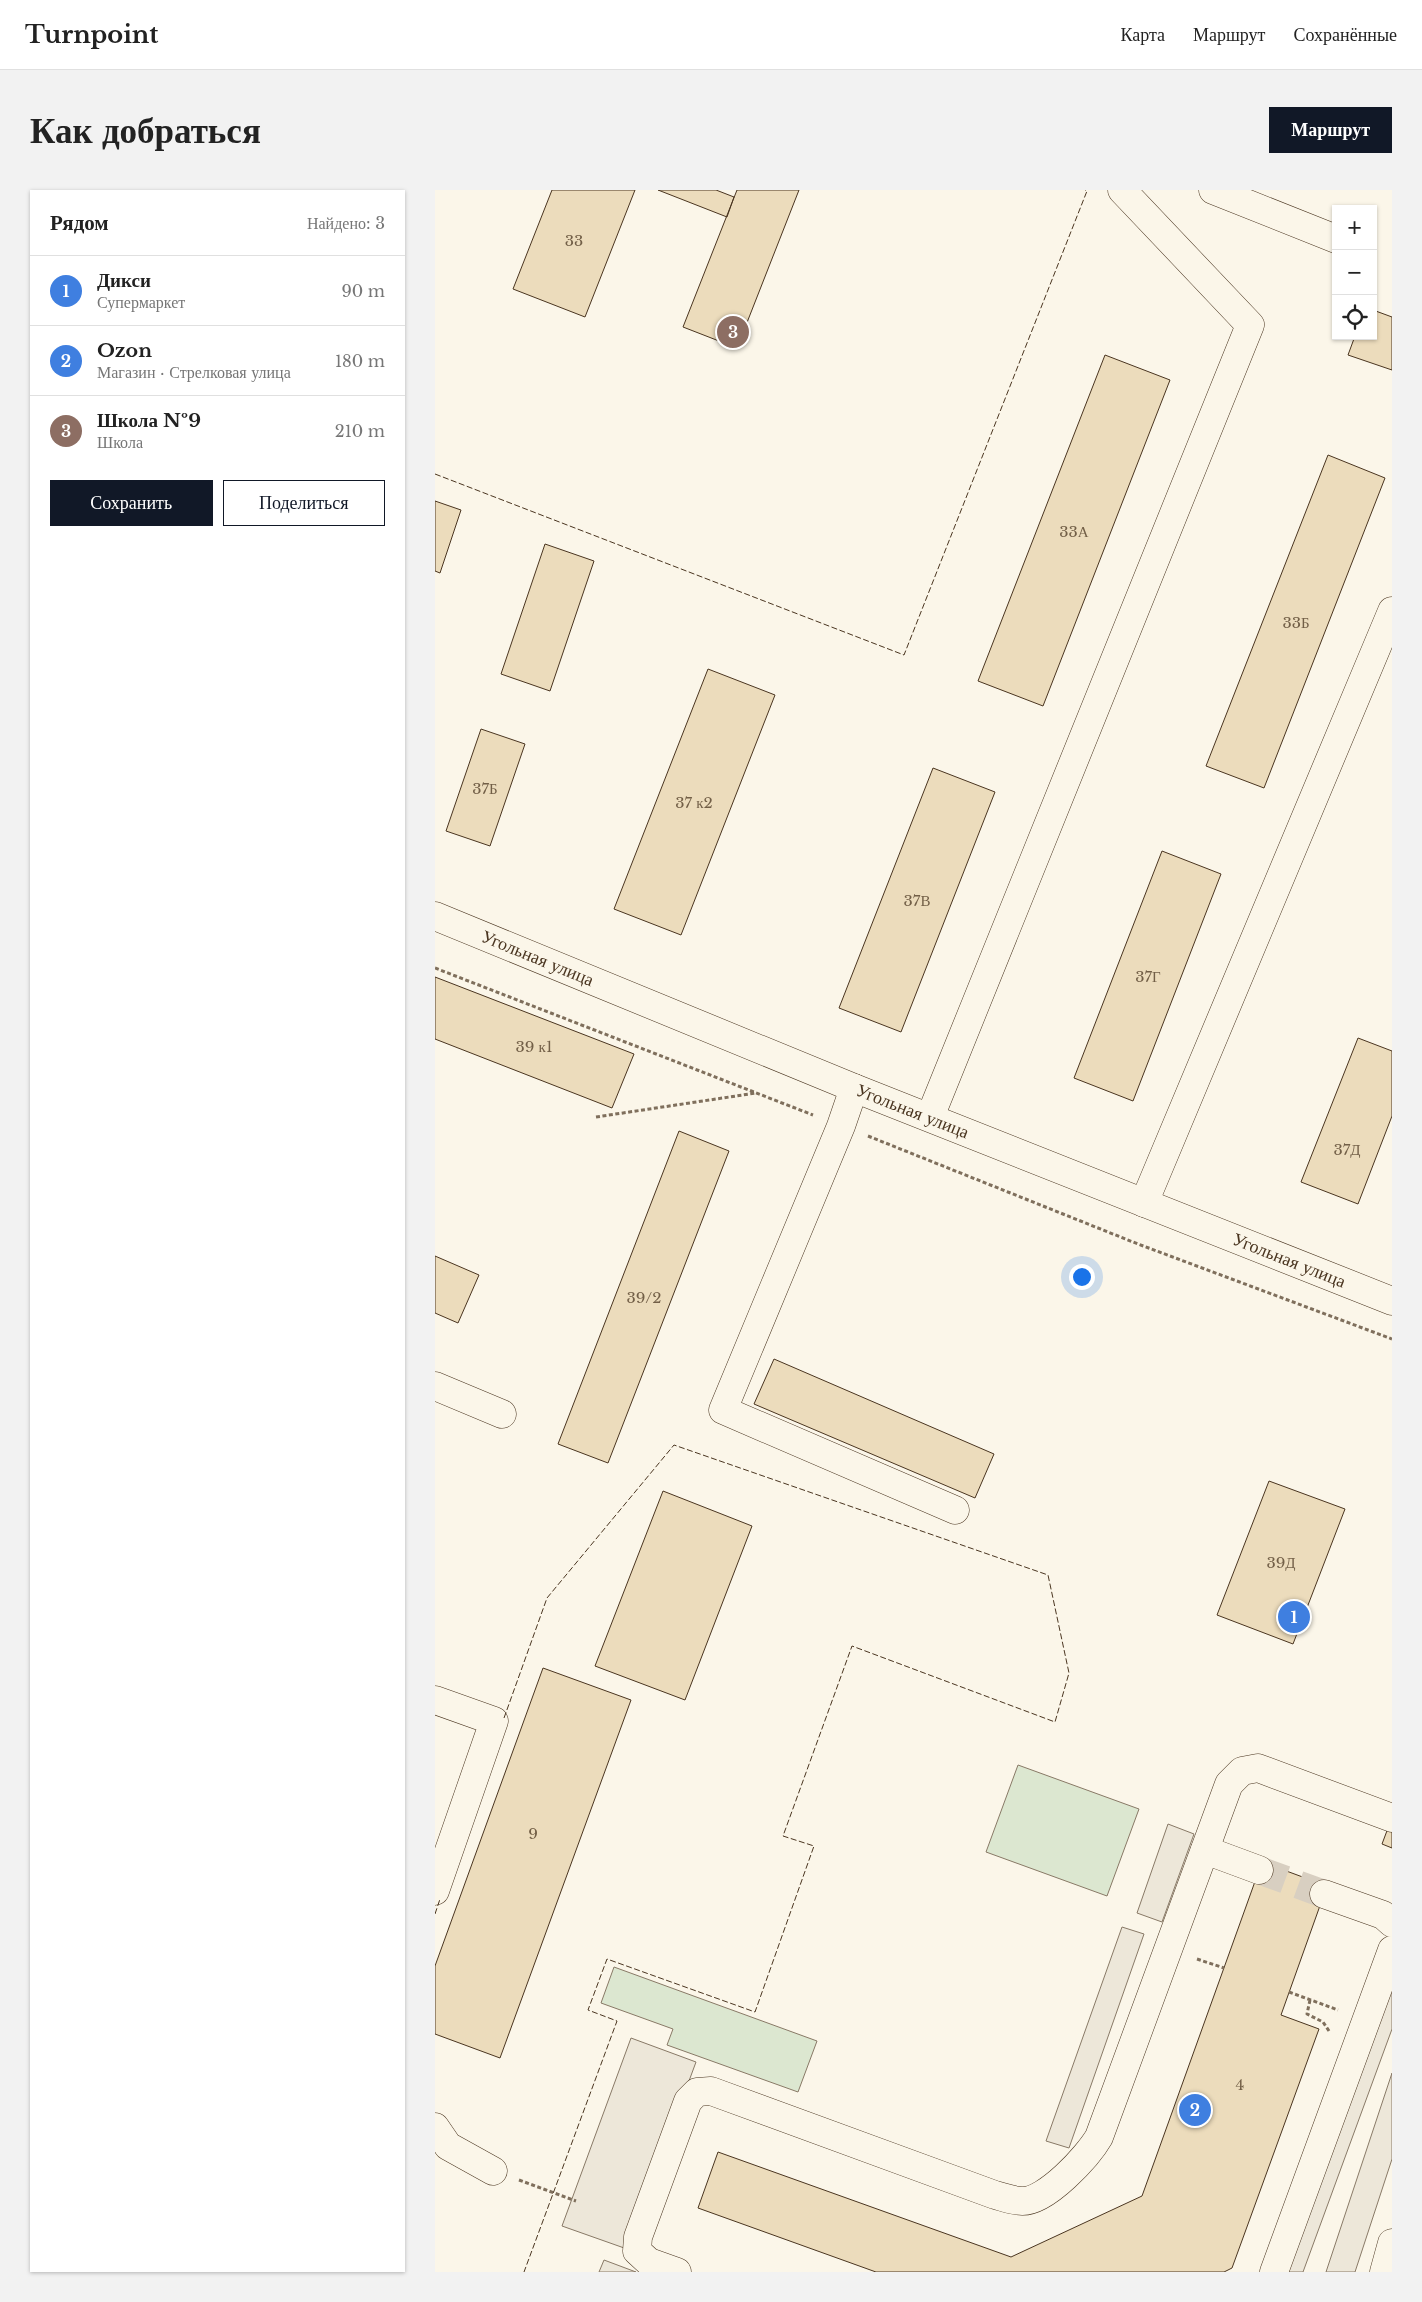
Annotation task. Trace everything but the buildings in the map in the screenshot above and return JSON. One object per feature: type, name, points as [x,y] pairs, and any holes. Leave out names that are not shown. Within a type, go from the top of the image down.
[{"type":"street","points":[[930,1118],[1249,325],[1122,190]]},
{"type":"street","points":[[1213,190],[1332,237]]},
{"type":"street","points":[[1144,1203],[1392,611]]},
{"type":"street","name":"Угольная улица","points":[[435,916],[854,1088],[1392,1301]]},
{"type":"street","points":[[854,1088],[841,1126],[723,1410],[955,1510]]},
{"type":"street","points":[[435,1386],[502,1414]]},
{"type":"street","points":[[435,1700],[494,1721],[435,1890]]},
{"type":"street","points":[[677,2272],[649,2262],[637,2251],[638,2237],[688,2101],[697,2092],[711,2091],[995,2195],[1023,2201],[1044,2193],[1081,2162],[1099,2137],[1229,1784],[1242,1771],[1258,1768],[1392,1818]]},
{"type":"street","points":[[1205,1850],[1259,1870]]},
{"type":"street","points":[[1324,1894],[1383,1915],[1392,1923]]},
{"type":"street","points":[[1274,2272],[1392,1950]]},
{"type":"street","points":[[435,2127],[448,2146],[493,2171]]},
{"type":"street","points":[[1384,2272],[1392,2243]]},
{"type":"path","points":[[435,968],[758,1093],[1138,1244],[1392,1339]]},
{"type":"path","points":[[596,1118],[758,1093]]},
{"type":"path","points":[[1289,1992],[1341,2011]]},
{"type":"path","points":[[493,2171],[576,2200]]},
{"type":"green space","points":[[1018,1765],[1139,1809],[1107,1896],[986,1852]]},
{"type":"green space","points":[[614,1967],[817,2041],[798,2092],[667,2045],[673,2029],[601,2003]]},
{"type":"shaded area","points":[[1168,1824],[1194,1834],[1162,1922],[1137,1913]]},
{"type":"shaded area","points":[[1122,1927],[1144,1934],[1069,2148],[1046,2141]]},
{"type":"shaded area","points":[[1392,1970],[1392,2029],[1303,2272],[1282,2272]]},
{"type":"shaded area","points":[[631,2038],[696,2062],[627,2249],[562,2226]]},
{"type":"shaded area","points":[[1392,2073],[1392,2159],[1355,2272],[1326,2272]]},
{"type":"shaded area","points":[[604,2260],[636,2272],[599,2272]]},
{"type":"tunnel","points":[[1259,1870],[1324,1894]]},
{"type":"fence","points":[[435,474],[904,655],[1087,191],[1085,190]]},
{"type":"fence","points":[[504,1718],[547,1598],[674,1445],[1048,1575],[1069,1673],[1055,1722],[852,1646],[783,1836],[814,1846],[755,2012],[607,1959],[588,2010],[617,2021],[524,2272]]},
{"type":"fence","points":[[435,1914],[440,1899]]},
{"type":"place","name":"Школа №9","points":[[733,332]]},
{"type":"place","name":"Дикси","points":[[1294,1617]]},
{"type":"place","name":"Ozon","points":[[1195,2110]]}]
